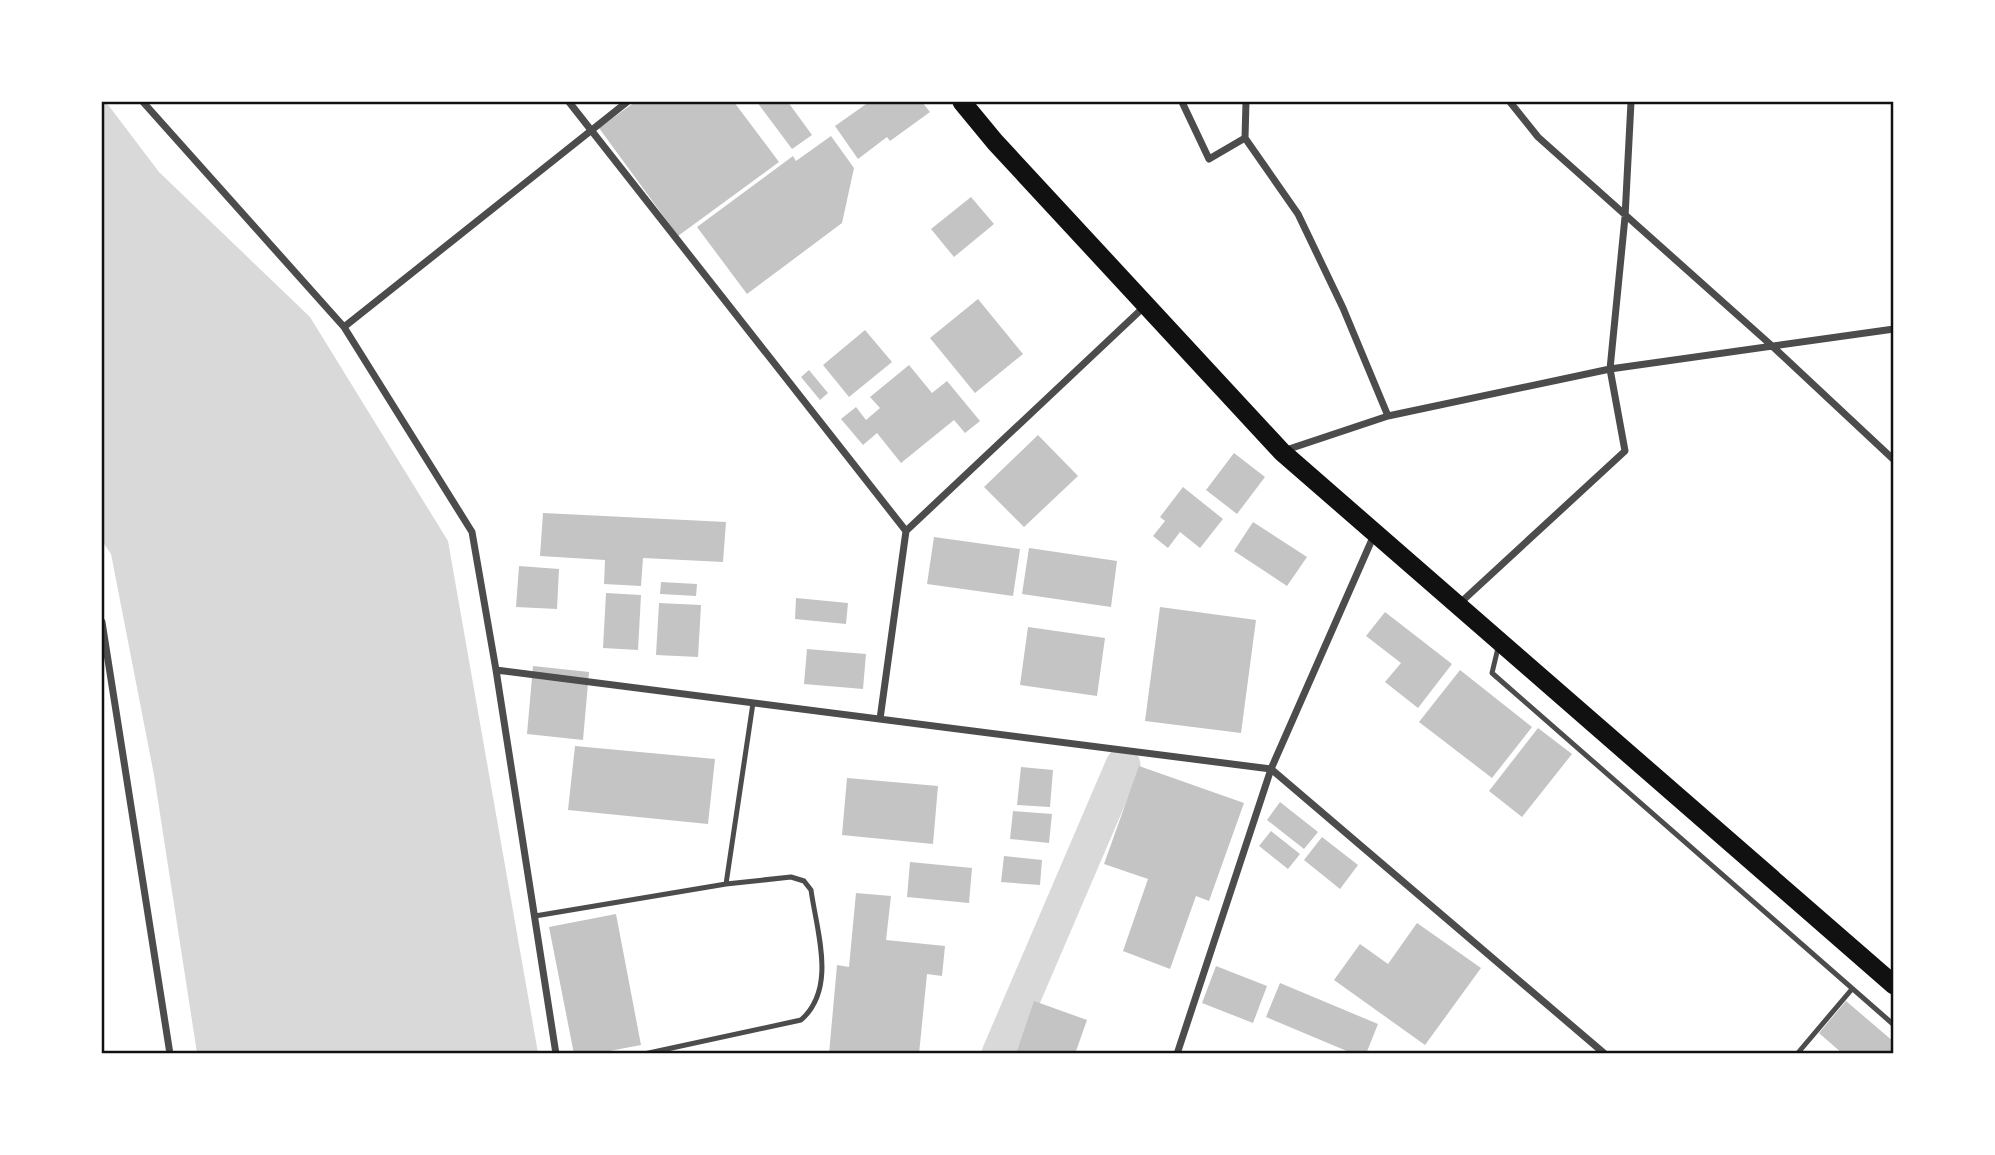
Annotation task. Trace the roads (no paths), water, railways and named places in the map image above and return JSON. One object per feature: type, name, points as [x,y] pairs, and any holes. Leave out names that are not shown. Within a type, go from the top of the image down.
[{"type":"highway","points":[[962,102],[995,142],[1282,452],[1499,644],[1894,985]]},
{"type":"street","points":[[143,102],[344,327],[472,532],[556,1054]]},
{"type":"street","points":[[569,102],[906,531]]},
{"type":"street","points":[[344,327],[627,102]]},
{"type":"street","points":[[1182,102],[1209,159],[1245,138]]},
{"type":"street","points":[[1246,102],[1245,138],[1298,215],[1343,308],[1388,416]]},
{"type":"street","points":[[1510,102],[1538,137],[1771,345],[1894,460]]},
{"type":"street","points":[[1456,606],[1625,451],[1610,369],[1625,217],[1631,102]]},
{"type":"street","points":[[880,719],[906,531],[1146,305]]},
{"type":"street","points":[[1282,452],[1388,416],[1610,369],[1894,329]]},
{"type":"street","points":[[1177,1054],[1271,769],[1374,534]]},
{"type":"street","points":[[102,622],[170,1054]]},
{"type":"street","points":[[496,670],[1271,769],[1605,1054]]},
{"type":"lane","points":[[1499,644],[1492,673],[1894,1025]]},
{"type":"lane","points":[[726,884],[753,703]]},
{"type":"lane","points":[[535,916],[726,884],[791,877],[804,881],[811,890],[823,980],[815,1007],[801,1020],[643,1054]]},
{"type":"lane","points":[[1797,1054],[1852,989]]},
{"type":"waterway","points":[[999,1054],[1123,765]]}]
